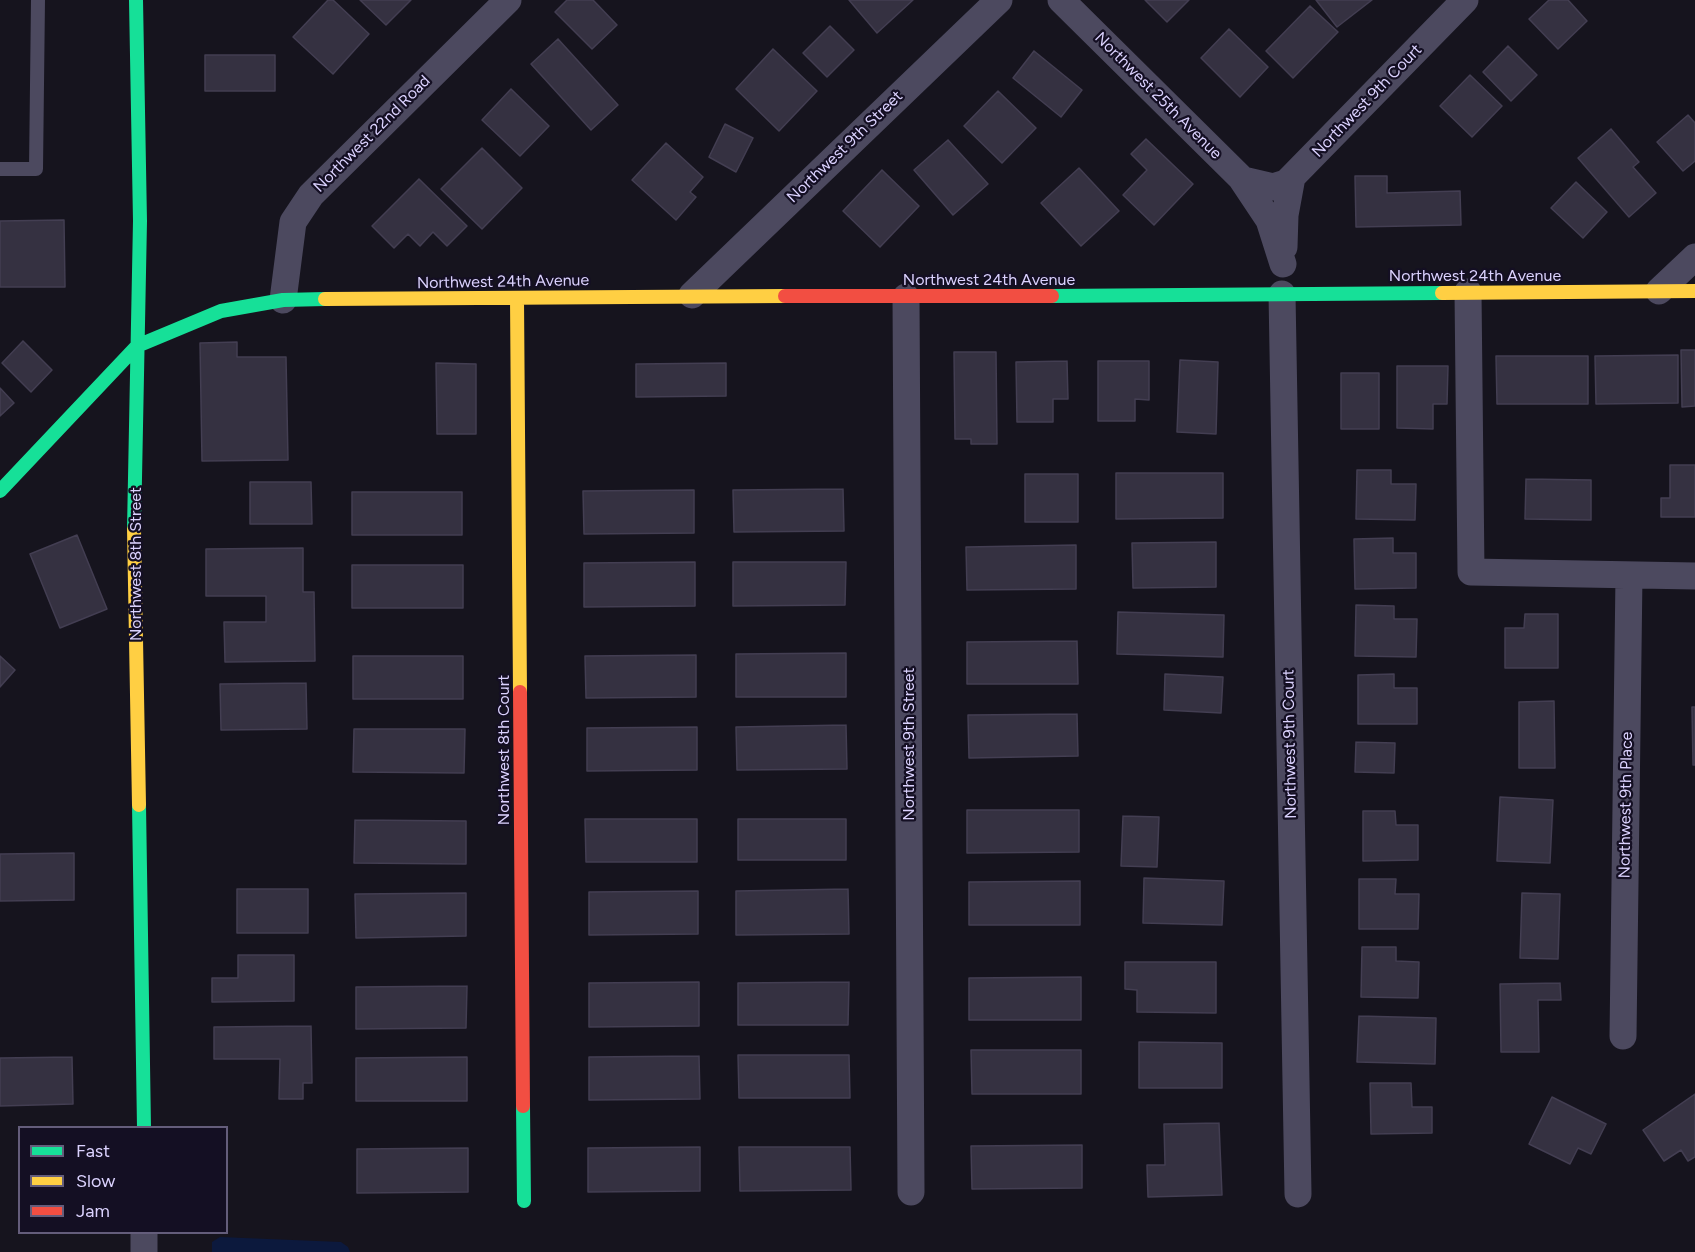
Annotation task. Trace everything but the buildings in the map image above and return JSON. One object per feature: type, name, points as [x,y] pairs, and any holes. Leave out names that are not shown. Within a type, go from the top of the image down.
[{"type":"street","name":"Northwest 8th Street","points":[[136,0],[140,221],[134,516],[144,1126]]},
{"type":"street","name":"Northwest 22nd Road","points":[[283,300],[293,222],[311,195],[508,0]]},
{"type":"street","name":"Northwest 9th Street","points":[[692,295],[999,0]]},
{"type":"street","name":"Northwest 25th Avenue","points":[[1060,0],[1251,182]]},
{"type":"street","name":"Northwest 9th Court","points":[[1251,182],[1273,187],[1286,183],[1465,0]]},
{"type":"street","points":[[1283,264],[1285,215],[1292,177]]},
{"type":"street","points":[[1251,182],[1269,220],[1283,264]]},
{"type":"street","points":[[1659,291],[1695,256]]},
{"type":"street","name":"Northwest 24th Avenue","points":[[283,300],[692,295],[906,297],[1695,291]]},
{"type":"street","points":[[1468,292],[1471,572],[1695,576]]},
{"type":"street","name":"Northwest 9th Court","points":[[1282,294],[1298,1194]]},
{"type":"street","name":"Northwest 9th Street","points":[[906,297],[911,1192]]},
{"type":"street","name":"Northwest 8th Court","points":[[517,298],[524,1201]]},
{"type":"street","points":[[0,491],[137,346],[221,311],[283,300]]},
{"type":"street","name":"Northwest 9th Place","points":[[1623,1036],[1629,575]]},
{"type":"street","points":[[144,1234],[144,1252]]},
{"type":"lane","points":[[0,169],[36,169],[38,0]]},
{"type":"lane","points":[[1282,294],[1283,264]]},
{"type":"water","points":[[220,1237],[341,1242],[348,1247],[350,1252],[212,1252],[212,1242]]},
{"type":"traffic: fast","points":[[134,529],[140,221],[136,0]]},
{"type":"traffic: fast","points":[[1052,296],[1442,293]]},
{"type":"traffic: fast","points":[[0,491],[137,346],[221,311],[283,300],[325,299]]},
{"type":"traffic: fast","points":[[139,805],[144,1126]]},
{"type":"traffic: fast","points":[[523,1106],[524,1201]]},
{"type":"traffic: slow","points":[[1442,293],[1695,291]]},
{"type":"traffic: slow","points":[[325,299],[785,296]]},
{"type":"traffic: slow","points":[[517,299],[520,692]]},
{"type":"traffic: slow","points":[[134,529],[139,805]]},
{"type":"traffic: jam","points":[[785,296],[1052,296]]},
{"type":"traffic: jam","points":[[520,692],[523,1106]]}]
